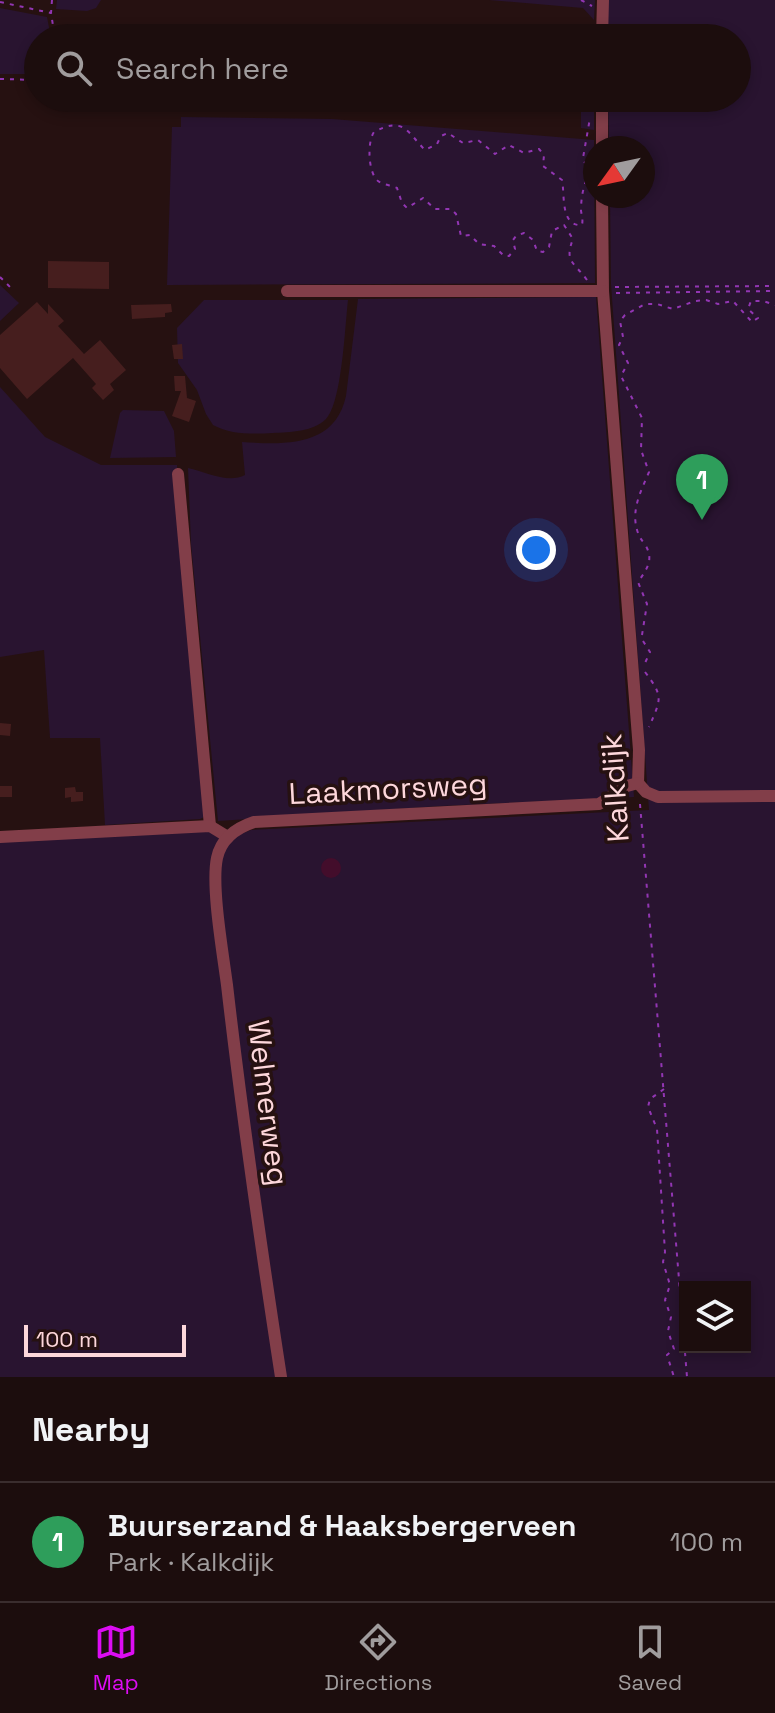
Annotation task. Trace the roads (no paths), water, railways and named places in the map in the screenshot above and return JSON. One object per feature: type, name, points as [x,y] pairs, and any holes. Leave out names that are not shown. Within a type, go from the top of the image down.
[{"type":"street","points":[[602,24],[603,0]]},
{"type":"street","points":[[602,112],[602,136]]},
{"type":"street","name":"Kalkdijk","points":[[602,208],[599,291],[639,750],[638,783]]},
{"type":"street","points":[[287,291],[599,291]]},
{"type":"street","points":[[178,474],[210,826]]},
{"type":"street","points":[[638,783],[646,792],[658,797],[775,796]]},
{"type":"street","name":"Laakmorsweg","points":[[228,837],[235,830],[254,822],[599,804],[627,786],[638,783]]},
{"type":"street","points":[[0,837],[210,826],[228,837]]},
{"type":"street","name":"Welmerweg","points":[[228,837],[217,856],[216,869],[222,938],[243,1126],[281,1377]]},
{"type":"place","name":"Buurserzand & Haaksbergerveen","points":[[702,520]]}]
